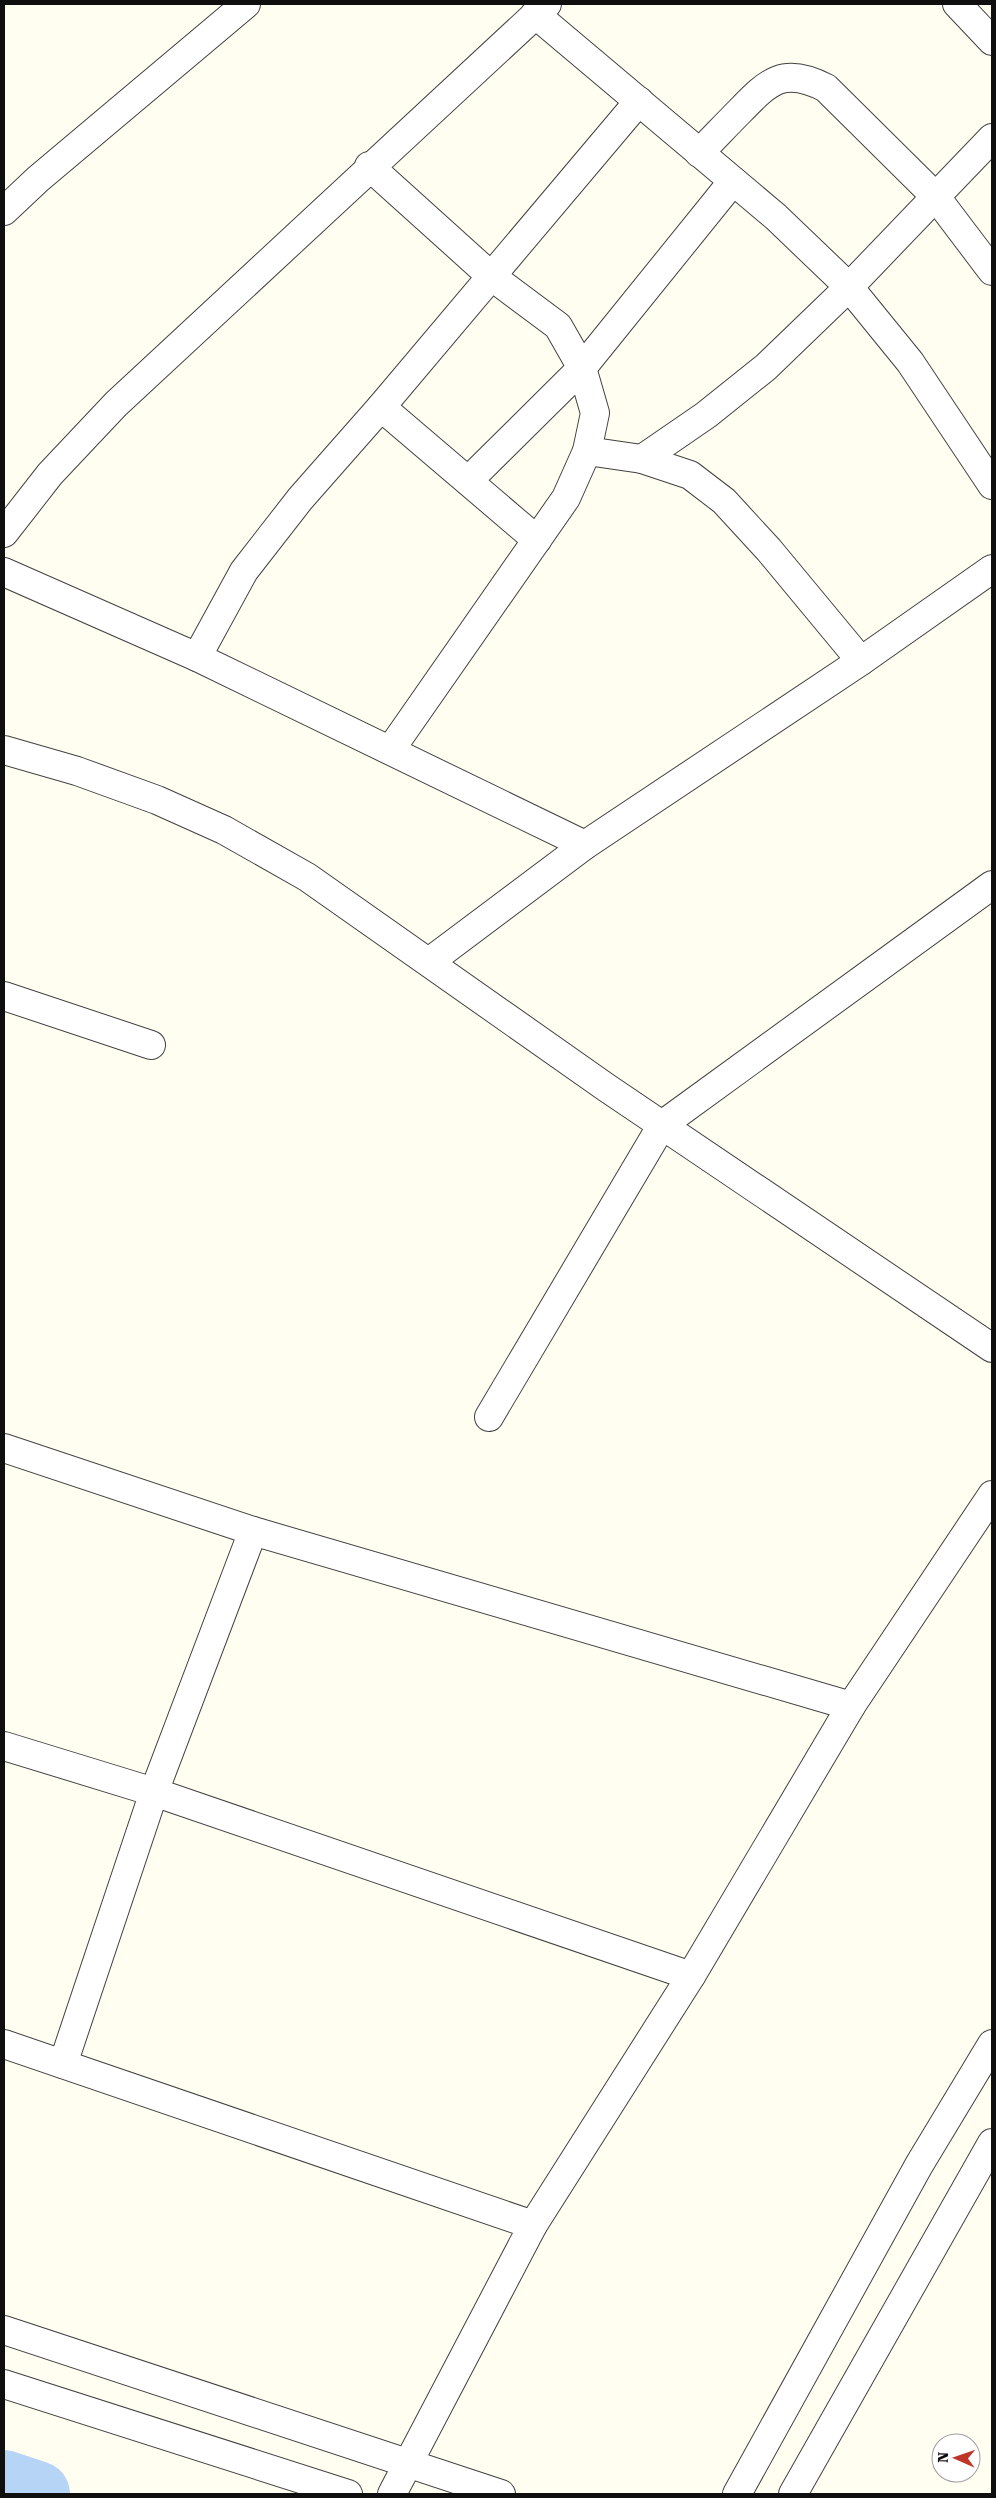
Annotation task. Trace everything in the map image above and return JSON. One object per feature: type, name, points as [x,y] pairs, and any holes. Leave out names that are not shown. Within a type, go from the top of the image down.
[{"type":"street","points":[[4,211],[38,179],[246,4]]},
{"type":"street","points":[[957,4],[992,41]]},
{"type":"street","points":[[4,532],[50,474],[116,404],[369,166],[541,9],[639,101],[776,217],[849,287],[910,362],[992,485]]},
{"type":"street","points":[[700,153],[764,86],[787,78],[809,79],[826,88],[936,197],[992,271]]},
{"type":"street","points":[[197,657],[244,571],[300,499],[381,407],[639,101]]},
{"type":"street","points":[[642,459],[706,415],[766,367],[849,287],[992,138]]},
{"type":"street","points":[[369,166],[491,276],[558,326],[582,368],[596,413],[588,451],[566,498],[392,750]]},
{"type":"street","points":[[468,481],[582,368],[733,181]]},
{"type":"street","points":[[381,407],[537,540]]},
{"type":"street","points":[[588,451],[642,459],[690,474],[724,501],[816,604],[861,661]]},
{"type":"street","points":[[429,962],[585,845],[861,661],[992,569]]},
{"type":"street","points":[[4,572],[197,657],[585,845]]},
{"type":"street","points":[[4,750],[77,771],[157,800],[224,830],[307,877],[662,1125],[992,1348]]},
{"type":"street","points":[[489,1417],[662,1125],[992,885]]},
{"type":"street","points":[[4,996],[150,1044]]},
{"type":"street","points":[[4,1448],[253,1531],[852,1706]]},
{"type":"street","points":[[392,2494],[533,2225],[691,1976],[852,1706],[992,1494]]},
{"type":"street","points":[[63,2064],[154,1792],[253,1531]]},
{"type":"street","points":[[4,1746],[154,1792],[691,1976]]},
{"type":"street","points":[[4,2044],[533,2225]]},
{"type":"street","points":[[737,2494],[920,2165],[992,2044]]},
{"type":"street","points":[[793,2494],[992,2143]]},
{"type":"street","points":[[4,2330],[501,2494]]},
{"type":"street","points":[[4,2384],[348,2494]]},
{"type":"waterway","points":[[4,2483],[37,2494]]}]
